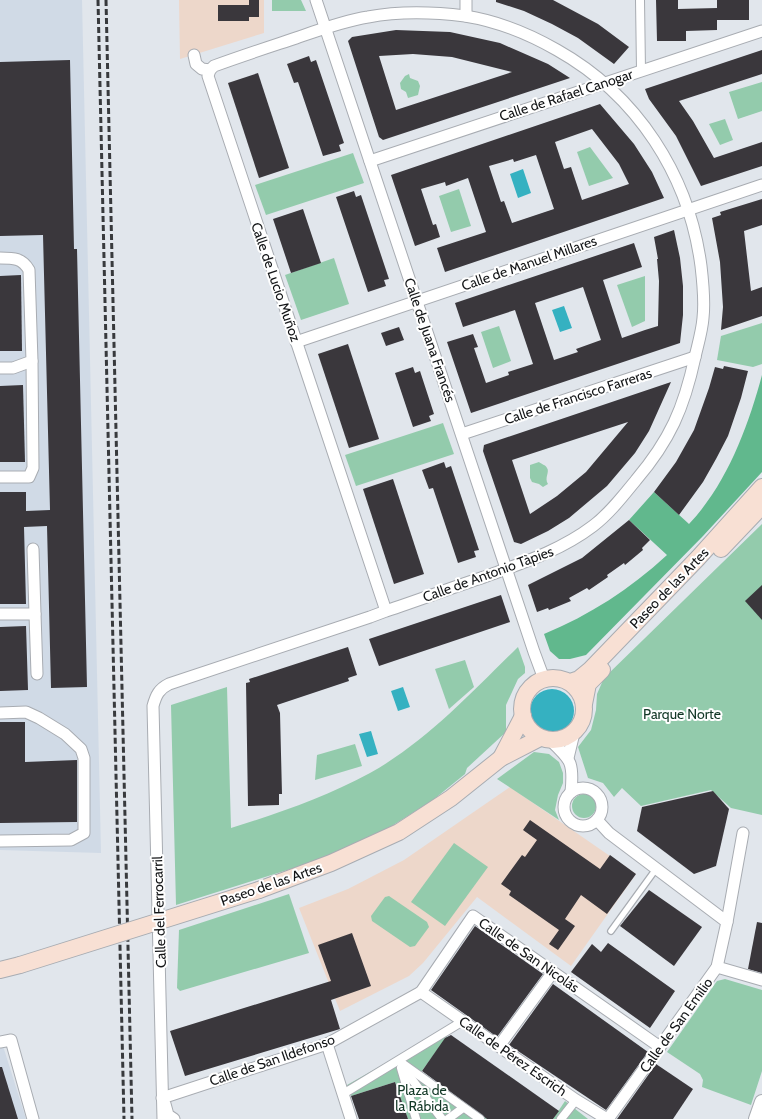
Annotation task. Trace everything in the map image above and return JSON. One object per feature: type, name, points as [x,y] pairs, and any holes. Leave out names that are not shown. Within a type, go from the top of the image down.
[{"type":"main road","name":"Paseo de las Artes","points":[[570,682],[579,679],[590,670],[698,558],[762,487]]},
{"type":"main road","name":"Paseo de las Artes","points":[[584,704],[588,684],[762,506]]},
{"type":"main road","points":[[555,678],[570,682],[577,688],[584,704],[584,715],[580,725],[574,733],[564,738],[545,739],[527,728],[522,716],[522,700],[527,691],[535,683],[544,679],[555,678]]},
{"type":"main road","name":"Paseo de las Artes","points":[[501,758],[522,716]]},
{"type":"main road","name":"Paseo de las Artes","points":[[6,968],[259,890],[331,863],[399,832],[452,798],[501,758],[545,739]]},
{"type":"street","name":"Calle de Juana Francés","points":[[316,0],[544,679]]},
{"type":"street","points":[[466,0],[466,16]]},
{"type":"street","points":[[640,0],[641,70]]},
{"type":"street","name":"Calle de Antonio Tàpies","points":[[153,706],[155,696],[160,688],[169,684],[386,611],[553,552],[594,525],[628,490],[654,459],[674,426],[688,388],[704,318],[698,244],[689,209],[675,174],[656,142],[635,112],[605,82],[577,61],[542,42],[508,27],[466,16],[404,12],[365,17],[326,28]]},
{"type":"street","points":[[194,55],[196,64],[202,69],[210,70],[214,66],[326,28]]},
{"type":"street","name":"Calle de Rafael Canogar","points":[[370,161],[762,31]]},
{"type":"street","name":"Calle de Lucio Muñoz","points":[[210,70],[208,76],[210,86],[386,611]]},
{"type":"street","name":"Calle de Manuel Millares","points":[[296,342],[762,185]]},
{"type":"street","points":[[0,258],[16,258],[25,262],[29,270],[33,468],[29,477],[0,477]]},
{"type":"street","name":"Calle de Francisco Farreras","points":[[462,434],[695,357]]},
{"type":"street","points":[[0,368],[13,368],[32,361]]},
{"type":"street","points":[[33,549],[37,674]]},
{"type":"street","points":[[0,614],[35,614]]},
{"type":"street","name":"Calle del Ferrocarril","points":[[153,706],[163,1119]]},
{"type":"street","points":[[0,713],[26,712],[33,715],[65,734],[81,749],[84,758],[84,833],[71,840],[0,841]]},
{"type":"street","points":[[573,775],[583,787],[593,790],[601,798],[603,806],[597,820],[583,826],[576,825],[570,820],[565,814],[564,806],[566,799],[571,792],[573,775],[568,758],[574,733]]},
{"type":"street","points":[[545,739],[568,758]]},
{"type":"street","points":[[571,792],[583,787]]},
{"type":"street","points":[[597,820],[609,833],[727,922]]},
{"type":"street","name":"Calle de San Emilio","points":[[607,1119],[717,967],[727,922],[743,833]]},
{"type":"street","name":"Calle de San Nicolás","points":[[421,992],[474,916],[660,1047]]},
{"type":"street","points":[[717,967],[762,980]]},
{"type":"street","points":[[499,1046],[553,972]]},
{"type":"street","name":"Calle de San Ildefonso","points":[[162,1098],[327,1044],[421,992]]},
{"type":"street","name":"Calle de Pérez Escrich","points":[[421,992],[576,1100],[607,1119]]},
{"type":"street","points":[[343,1094],[399,1062],[463,1021]]},
{"type":"street","points":[[5,1041],[33,1119]]},
{"type":"street","points":[[327,1044],[351,1119]]},
{"type":"street","points":[[399,1062],[480,1119]]},
{"type":"street","points":[[399,1062],[416,1119]]},
{"type":"street","points":[[399,1062],[442,1119]]},
{"type":"street","points":[[162,1098],[168,1115],[174,1119]]},
{"type":"street","points":[[561,1119],[576,1100]]},
{"type":"street","points":[[756,1119],[762,1102]]},
{"type":"street","points":[[448,1119],[463,1108]]},
{"type":"lane","points":[[611,931],[656,869]]},
{"type":"shaded area","points":[[0,0],[82,0],[101,853],[0,850]]},
{"type":"shaded area","points":[[179,0],[264,0],[264,33],[180,59]]},
{"type":"shaded area","points":[[510,787],[636,874],[571,966],[477,897],[423,963],[409,976],[340,1011],[299,908],[348,889],[404,860]]},
{"type":"shaded area","points":[[0,1041],[4,1049],[26,1119],[0,1119]]},
{"type":"green space","points":[[272,0],[301,0],[306,11],[272,11]]},
{"type":"green space","points":[[409,74],[410,78],[418,81],[420,86],[418,95],[408,98],[406,92],[401,89],[400,83],[405,76]]},
{"type":"green space","points":[[762,82],[762,111],[738,119],[729,92]]},
{"type":"green space","points":[[725,119],[733,140],[720,145],[709,124]]},
{"type":"green space","points":[[590,147],[613,178],[589,186],[577,152]]},
{"type":"green space","points":[[353,153],[364,183],[266,215],[255,185]]},
{"type":"green space","points":[[459,189],[471,226],[451,232],[439,196]]},
{"type":"green space","points":[[334,258],[349,304],[301,320],[285,275]]},
{"type":"green space","points":[[645,276],[645,321],[632,327],[617,285]]},
{"type":"green space","points":[[762,323],[762,364],[753,367],[717,360],[721,336]]},
{"type":"green space","points":[[499,326],[511,361],[493,368],[481,332]]},
{"type":"green space","points":[[762,375],[762,472],[703,536],[586,655],[570,659],[559,659],[550,651],[544,634],[561,627],[609,600],[639,579],[667,555],[629,520],[654,492],[689,524],[702,508],[725,473],[734,454],[750,415]]},
{"type":"green space","points":[[443,423],[454,454],[356,486],[345,455]]},
{"type":"green space","points":[[539,462],[546,466],[548,470],[548,484],[543,487],[532,482],[530,478],[530,465]]},
{"type":"green space","name":"Parque Norte","points":[[762,524],[762,815],[731,808],[711,790],[641,806],[622,788],[614,797],[603,783],[588,778],[578,747],[591,730],[596,710],[597,694],[604,678]]},
{"type":"green space","points":[[518,647],[525,667],[525,673],[518,679],[506,705],[506,732],[467,768],[465,774],[433,800],[387,829],[316,861],[176,905],[171,705],[227,687],[231,828],[336,790],[391,761],[448,715]]},
{"type":"green space","points":[[465,660],[474,687],[449,709],[435,669]]},
{"type":"green space","points":[[355,744],[362,766],[315,780],[317,755]]},
{"type":"green space","points":[[534,752],[549,754],[559,762],[563,773],[563,783],[558,795],[555,810],[559,820],[497,779]]},
{"type":"green space","points":[[584,794],[593,797],[596,806],[593,815],[584,818],[575,815],[572,806],[575,797]]},
{"type":"green space","points":[[454,843],[488,867],[445,926],[411,902]]},
{"type":"green space","points":[[289,894],[309,953],[180,991],[177,988],[179,930]]},
{"type":"green space","points":[[389,896],[427,922],[429,927],[415,946],[410,947],[372,921],[371,916],[385,897]]},
{"type":"green space","points":[[725,979],[762,990],[762,1071],[751,1105],[702,1087],[703,1080],[700,1074],[667,1052],[717,981]]},
{"type":"green space","name":"Plaza de la Rábida","points":[[444,1030],[449,1034],[421,1072],[487,1119],[408,1119],[395,1082],[351,1096],[347,1085]]},
{"type":"green space","points":[[565,1101],[588,1119],[553,1119]]},
{"type":"water","points":[[523,169],[531,193],[518,198],[510,174]]},
{"type":"water","points":[[564,306],[572,328],[560,332],[552,310]]},
{"type":"water","points":[[403,687],[410,707],[398,711],[391,691]]},
{"type":"water","points":[[548,689],[556,689],[568,695],[574,707],[574,715],[568,727],[556,733],[548,733],[536,727],[530,715],[530,707],[536,695]]},
{"type":"water","points":[[371,731],[378,754],[367,757],[359,734]]},
{"type":"building","points":[[249,0],[259,0],[259,17],[249,17],[249,21],[218,21],[218,5],[249,5]]},
{"type":"building","points":[[496,0],[553,0],[598,24],[629,47],[614,64],[578,38],[524,11],[496,2]]},
{"type":"building","points":[[656,0],[678,0],[678,9],[717,8],[717,0],[749,0],[749,20],[717,20],[717,30],[686,31],[686,41],[657,41]]},
{"type":"building","points":[[396,30],[450,32],[500,43],[548,64],[570,78],[383,140],[379,137],[348,41],[352,37]],"holes":[[[413,54],[452,57],[512,72],[396,110],[379,56]]]},
{"type":"building","points":[[762,50],[762,74],[679,101],[693,121],[714,158],[762,142],[762,166],[701,186],[676,136],[649,99],[645,89]]},
{"type":"building","points":[[309,56],[311,62],[316,60],[344,143],[339,145],[341,151],[323,156],[298,82],[294,83],[287,64]]},
{"type":"building","points":[[70,60],[74,249],[77,249],[87,687],[51,688],[47,526],[24,527],[26,604],[0,604],[0,492],[26,492],[26,511],[50,510],[43,235],[0,236],[0,62]]},
{"type":"building","points":[[258,73],[289,168],[259,178],[228,83]]},
{"type":"building","points":[[600,104],[634,144],[652,172],[664,198],[445,272],[437,248],[486,232],[468,178],[446,186],[445,182],[421,189],[433,225],[436,224],[440,237],[415,246],[391,175]],"holes":[[[592,129],[619,164],[629,184],[582,200],[571,167],[564,169],[555,142]],[[536,155],[554,209],[512,223],[504,201],[501,202],[489,166],[513,159],[514,162]]]},
{"type":"building","points":[[354,191],[356,197],[361,195],[389,279],[384,280],[386,286],[368,292],[336,197]]},
{"type":"building","points":[[762,199],[762,225],[744,231],[751,291],[762,287],[762,316],[721,330],[723,307],[720,262],[712,218],[721,215],[720,212]]},
{"type":"building","points":[[303,209],[321,263],[291,273],[273,219]]},
{"type":"building","points":[[674,230],[680,258],[683,286],[683,315],[680,343],[471,413],[447,342],[473,334],[478,347],[474,348],[486,383],[509,375],[508,372],[533,364],[515,310],[463,327],[455,303],[634,243],[642,267],[603,280],[622,338],[658,326],[659,281],[658,259],[654,237]],"holes":[[[583,287],[601,340],[576,349],[578,352],[554,360],[535,303]]]},
{"type":"building","points":[[21,275],[22,351],[0,351],[0,276]]},
{"type":"building","points":[[399,327],[404,340],[386,346],[381,333]]},
{"type":"building","points":[[348,344],[379,439],[349,448],[318,354]]},
{"type":"building","points":[[724,366],[748,371],[741,398],[728,436],[716,459],[703,482],[679,515],[654,492],[676,462],[694,430],[715,367],[723,369]]},
{"type":"building","points":[[413,367],[415,373],[420,371],[434,414],[429,416],[431,421],[413,427],[395,373]]},
{"type":"building","points":[[671,382],[649,431],[635,453],[607,486],[569,518],[548,531],[521,544],[514,542],[483,451],[484,445]],"holes":[[[628,422],[586,472],[557,496],[530,514],[512,460]]]},
{"type":"building","points":[[23,385],[25,462],[0,462],[0,386]]},
{"type":"building","points":[[444,462],[446,468],[451,466],[479,550],[474,551],[476,557],[458,563],[433,488],[429,489],[422,470]]},
{"type":"building","points":[[393,479],[424,574],[394,584],[363,489]]},
{"type":"building","points":[[629,520],[650,540],[642,548],[643,550],[625,565],[624,563],[607,575],[608,577],[589,590],[587,588],[569,598],[571,601],[549,610],[548,608],[537,612],[528,585],[582,558]]},
{"type":"building","points":[[762,585],[762,620],[745,601]]},
{"type":"building","points":[[501,595],[510,622],[379,666],[369,639]]},
{"type":"building","points":[[26,626],[28,690],[0,691],[0,627]]},
{"type":"building","points":[[348,647],[357,675],[348,678],[349,681],[277,705],[280,713],[282,794],[279,794],[279,805],[248,806],[246,683],[250,682],[249,679]]},
{"type":"building","points":[[0,722],[25,722],[25,762],[77,760],[77,822],[0,823]]},
{"type":"building","points":[[713,791],[729,809],[716,866],[694,874],[637,831],[642,807]]},
{"type":"building","points":[[530,820],[600,869],[610,855],[636,874],[607,914],[581,895],[565,919],[575,926],[558,950],[549,944],[559,930],[509,895],[511,891],[501,884],[522,855],[525,857],[537,840],[523,830]]},
{"type":"building","points":[[649,890],[702,927],[674,966],[620,926]]},
{"type":"building","points":[[757,922],[762,923],[762,973],[748,969]]},
{"type":"building","points":[[475,926],[543,974],[497,1037],[431,990]]},
{"type":"building","points":[[352,933],[371,986],[331,1000],[340,1029],[185,1076],[170,1031],[331,981],[318,945]]},
{"type":"building","points":[[608,943],[675,991],[650,1028],[571,972],[592,944],[601,952]]},
{"type":"building","points":[[553,984],[648,1052],[606,1110],[509,1045]]},
{"type":"building","points":[[451,1035],[559,1111],[553,1119],[487,1119],[422,1071],[445,1038]]},
{"type":"building","points":[[656,1064],[693,1089],[673,1119],[617,1119]]},
{"type":"building","points":[[0,1067],[2,1067],[18,1119],[0,1119]]},
{"type":"building","points":[[395,1082],[408,1119],[359,1119],[351,1096]]},
{"type":"railway","points":[[98,0],[124,1119]]},
{"type":"railway","points":[[106,0],[132,1119]]}]
